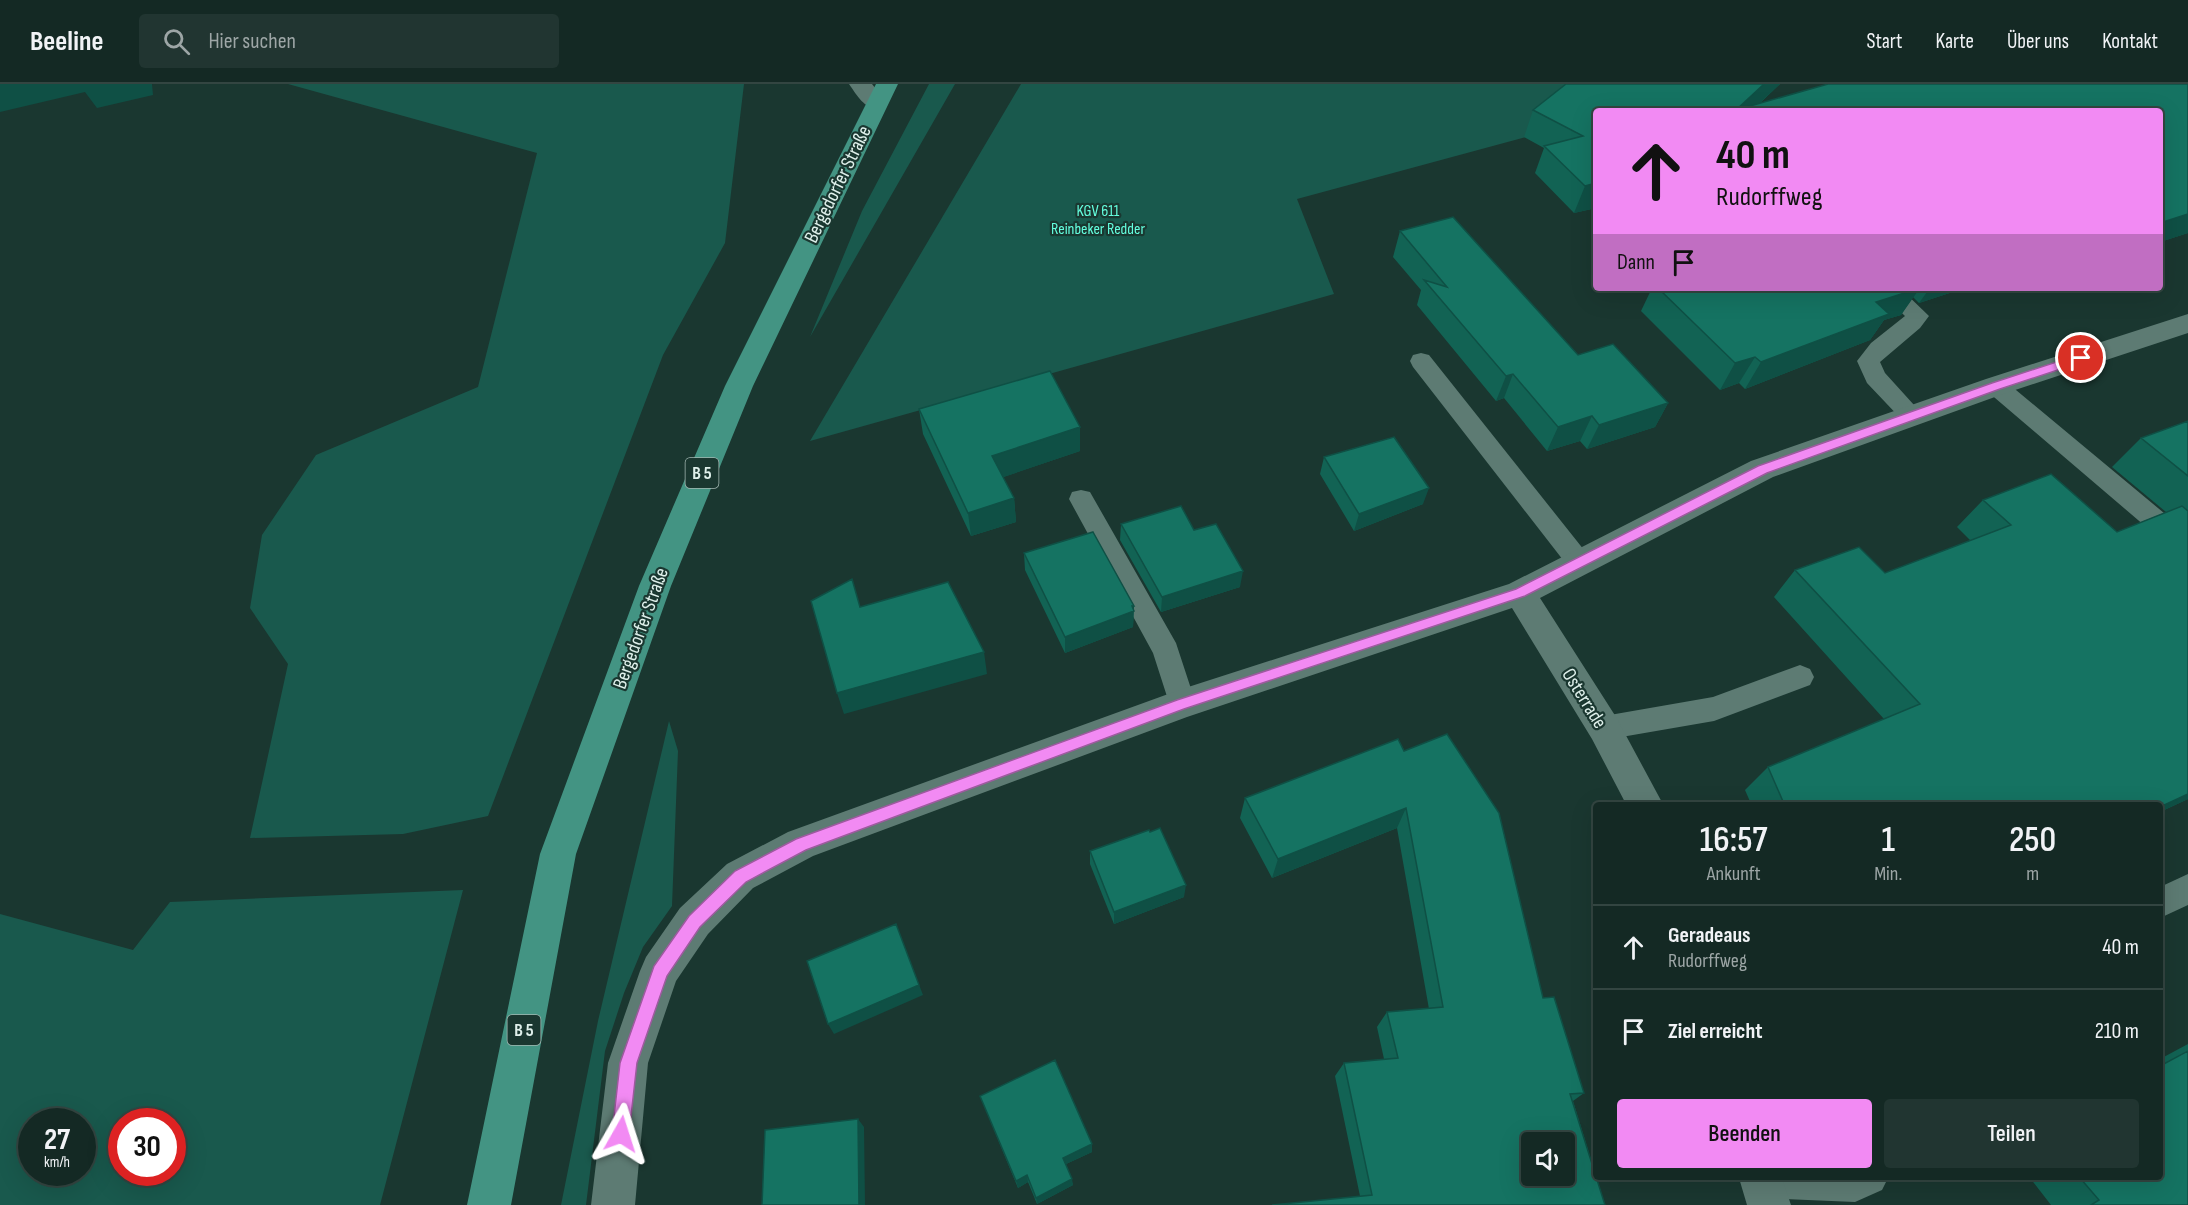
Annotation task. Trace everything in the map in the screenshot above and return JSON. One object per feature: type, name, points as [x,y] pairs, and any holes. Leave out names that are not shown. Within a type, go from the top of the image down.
[{"type":"main road","name":"Bergedorfer Straße","points":[[489,1205],[558,854],[655,586],[739,386],[874,90]]},
{"type":"street","points":[[613,1205],[628,1063],[660,971],[694,921],[740,876],[801,844],[1182,704],[1520,592],[1762,469],[1996,386],[2188,323]]},
{"type":"street","name":"Osterrade","points":[[1520,592],[1604,728],[1644,802]]},
{"type":"lane","points":[[1890,291],[1918,316],[1912,324],[1877,348],[1868,361],[1875,377],[1912,416]]},
{"type":"lane","points":[[1421,361],[1579,562]]},
{"type":"lane","points":[[1996,386],[2188,548]]},
{"type":"lane","points":[[1082,499],[1166,651],[1182,704]]},
{"type":"lane","points":[[1604,728],[1714,709],[1800,676]]},
{"type":"lane","points":[[2163,902],[2188,889]]},
{"type":"lane","points":[[1764,1188],[1855,1184],[1865,1180]]},
{"type":"green space","points":[[288,84],[744,84],[725,243],[663,355],[488,816],[403,834],[250,838],[288,664],[250,608],[262,535],[316,455],[478,387],[537,153]]},
{"type":"green space","points":[[929,84],[955,84],[810,337],[862,211]]},
{"type":"green space","name":"KGV 611 Reinbeker Redder","points":[[1021,84],[1724,84],[1610,108],[1593,108],[1593,119],[1297,199],[1334,294],[810,441]]},
{"type":"green space","points":[[669,721],[678,751],[672,906],[643,947],[624,993],[605,1051],[586,1205],[561,1205],[598,1021]]},
{"type":"green space","points":[[463,890],[380,1205],[0,1205],[0,914],[133,950],[170,902]]},
{"type":"building","points":[[1566,84],[1764,84],[1738,108],[1593,108],[1593,184],[1585,186],[1544,146],[1583,136],[1533,110]]},
{"type":"building","points":[[1828,84],[2188,84],[2188,214],[2163,222],[2163,108],[1743,108]]},
{"type":"building","points":[[1453,217],[1578,355],[1613,344],[1668,403],[1599,425],[1592,416],[1558,427],[1513,374],[1506,376],[1424,280],[1447,287],[1400,231]]},
{"type":"building","points":[[1661,291],[1911,291],[1876,302],[1889,314],[1761,362],[1755,357],[1735,363]]},
{"type":"building","points":[[1050,371],[1080,427],[992,456],[1014,498],[968,513],[919,409]]},
{"type":"building","points":[[2188,421],[2188,476],[2141,438]]},
{"type":"building","points":[[1394,437],[1429,488],[1359,514],[1324,457]]},
{"type":"building","points":[[2051,474],[2117,532],[2182,506],[2188,511],[2188,794],[2163,806],[2163,802],[1783,802],[1768,767],[1920,704],[1795,570],[1859,547],[1885,573],[2011,525],[1983,500]]},
{"type":"building","points":[[1181,506],[1194,530],[1216,524],[1243,571],[1162,597],[1121,524]]},
{"type":"building","points":[[1093,532],[1134,606],[1132,606],[1134,611],[1065,637],[1024,553]]},
{"type":"building","points":[[852,579],[860,607],[948,582],[984,652],[837,693],[811,601]]},
{"type":"building","points":[[1447,734],[1499,813],[1543,998],[1554,997],[1584,1093],[1570,1094],[1593,1167],[1593,1180],[1597,1180],[1605,1205],[1272,1205],[1372,1195],[1344,1063],[1398,1058],[1387,1012],[1443,1007],[1406,808],[1278,859],[1245,798],[1398,739],[1404,751]]},
{"type":"building","points":[[1160,828],[1186,885],[1114,912],[1090,851]]},
{"type":"building","points":[[896,924],[919,985],[828,1024],[807,961]]},
{"type":"building","points":[[2188,1051],[2188,1205],[2091,1205],[2099,1200],[2082,1180],[2163,1180],[2163,1064]]},
{"type":"building","points":[[1055,1060],[1092,1144],[1063,1158],[1072,1179],[1036,1198],[1027,1175],[1016,1181],[980,1096]]},
{"type":"building","points":[[858,1119],[859,1205],[762,1205],[765,1130]]},
{"type":"route","points":[[621,1134],[628,1063],[660,971],[694,921],[740,876],[801,844],[1182,704],[1520,592],[1762,469],[2081,358]]}]
